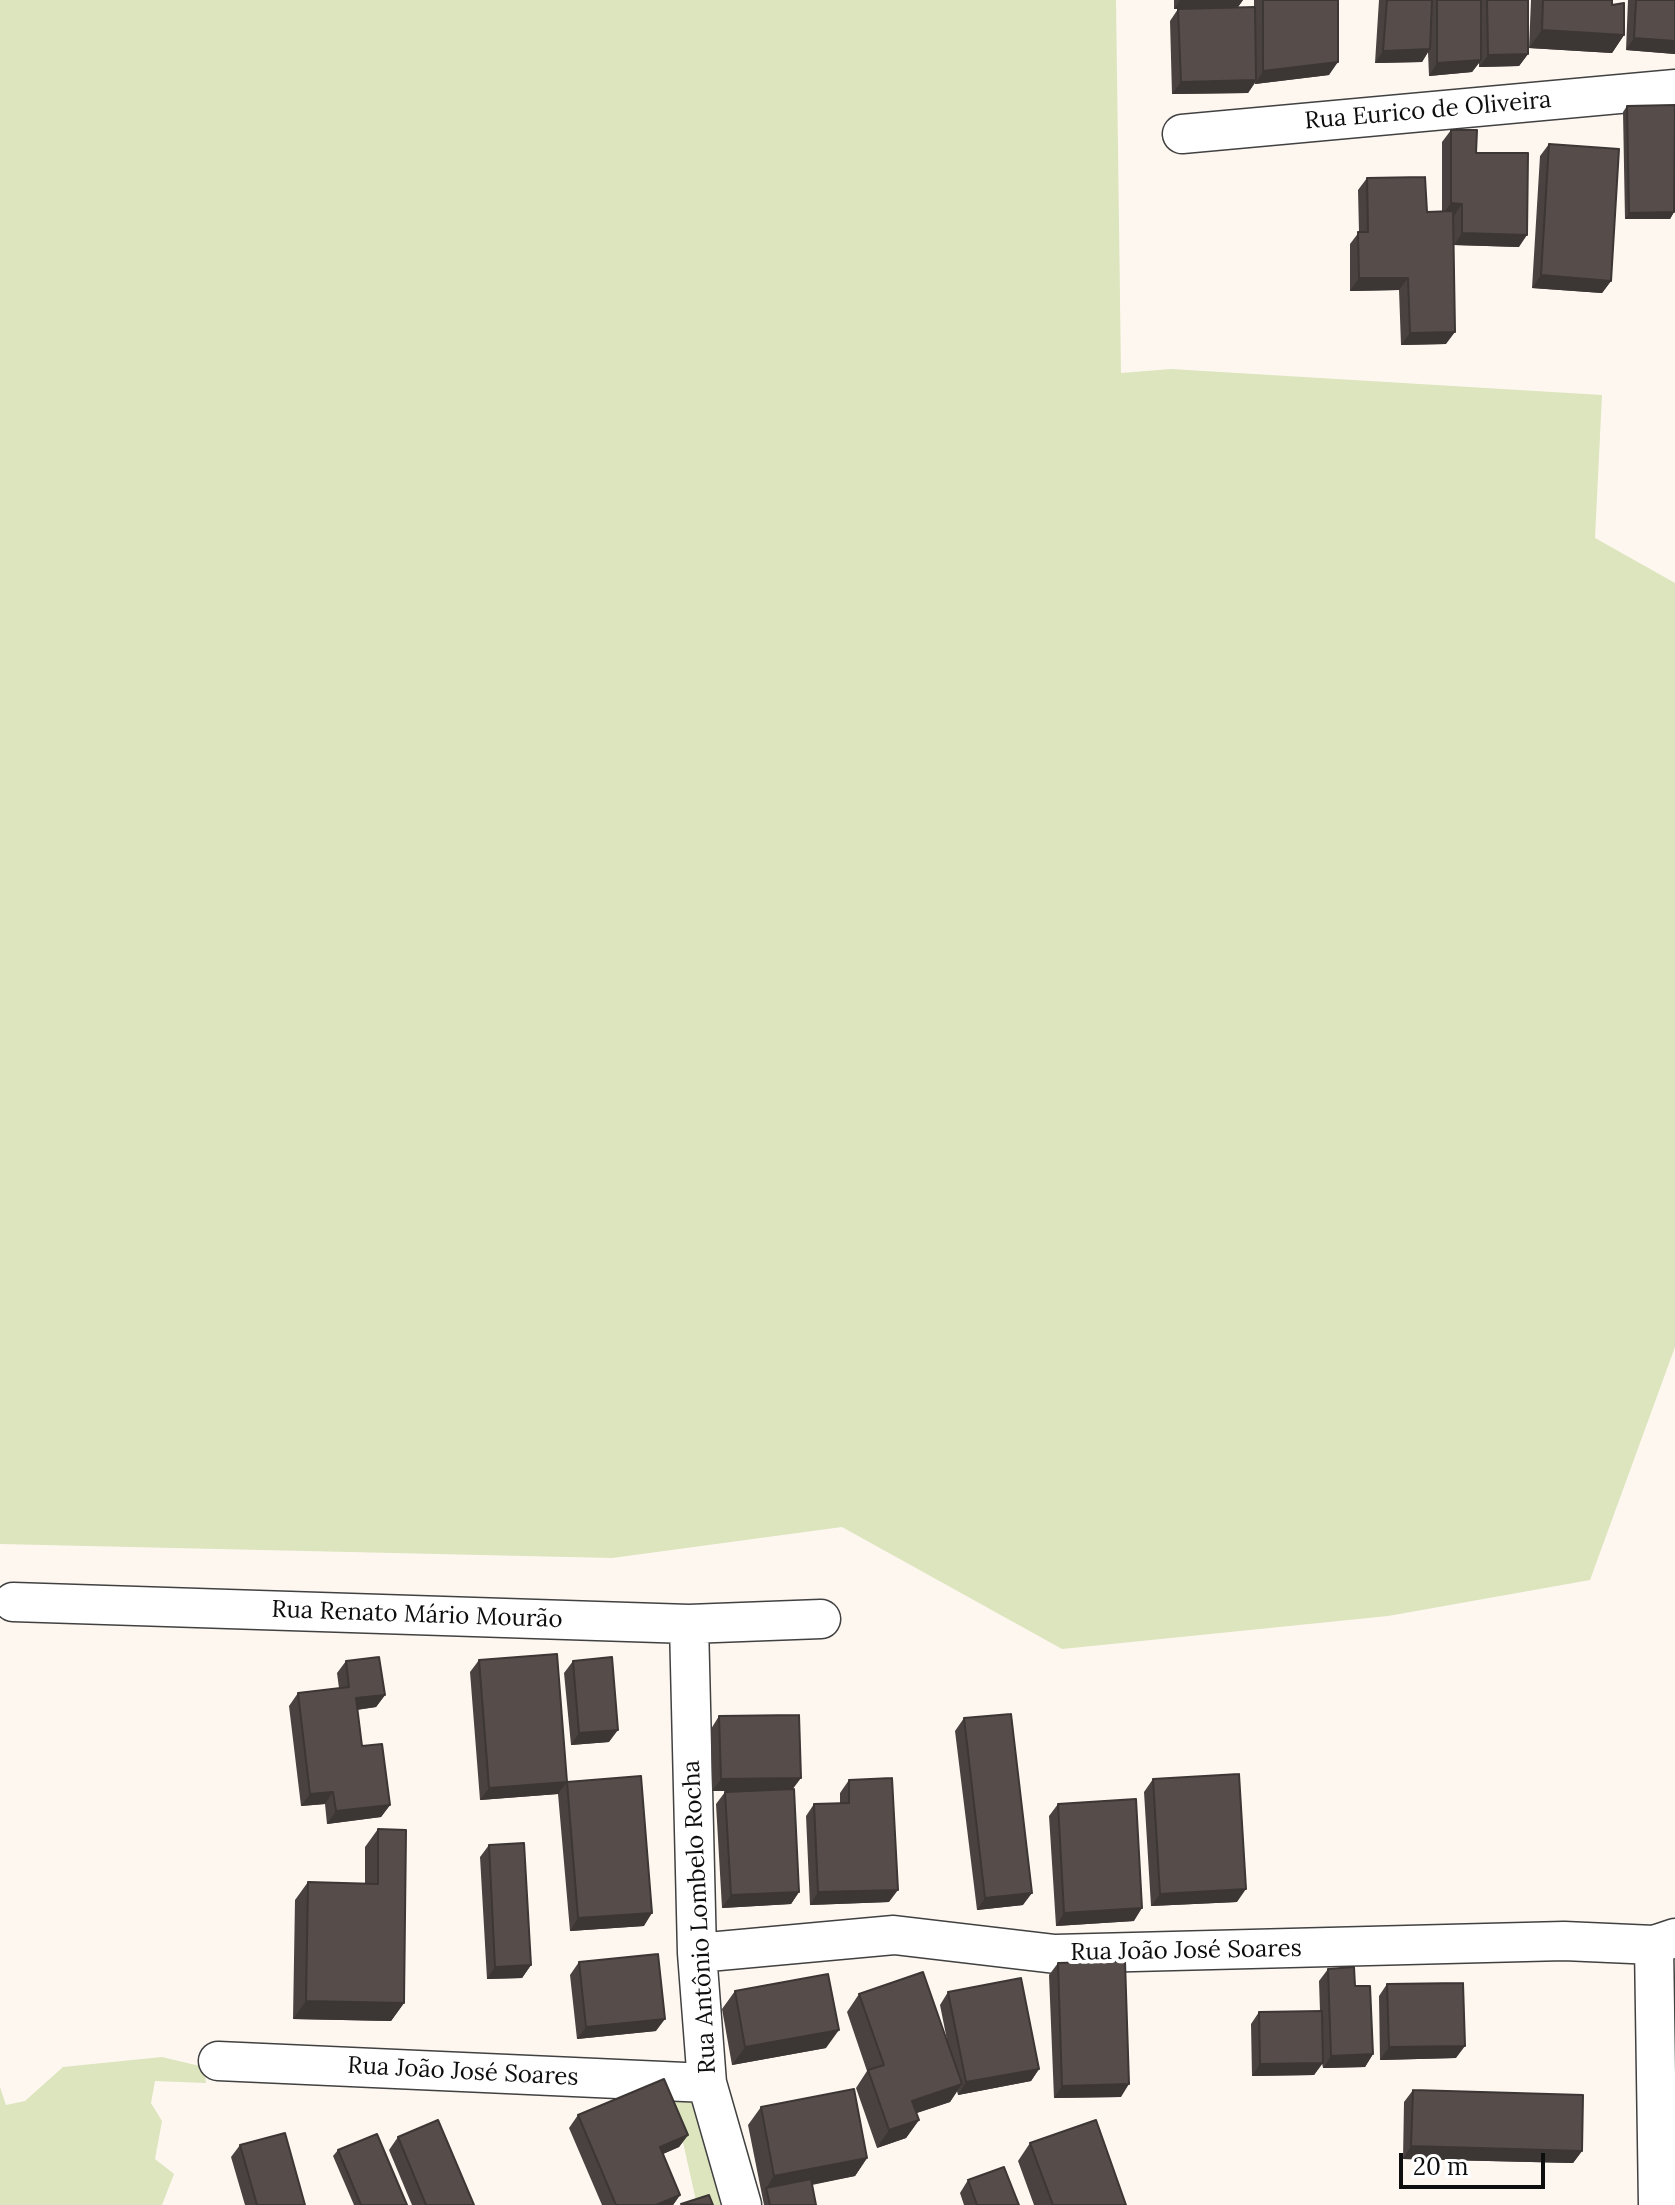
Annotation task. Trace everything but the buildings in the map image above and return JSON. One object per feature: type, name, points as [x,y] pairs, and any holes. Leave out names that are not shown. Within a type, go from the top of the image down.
[{"type":"street","name":"Rua Eurico de Oliveira","points":[[1182,134],[1675,89]]},
{"type":"street","name":"Rua Renato Mário Mourão","points":[[13,1602],[689,1624],[821,1619]]},
{"type":"street","name":"Rua Antônio Lombelo Rocha","points":[[689,1624],[697,1953],[707,2083],[742,2205]]},
{"type":"street","name":"Rua João José Soares","points":[[697,1953],[894,1935],[1055,1954],[1564,1941],[1664,1942]]},
{"type":"street","points":[[1658,2205],[1664,1942]]},
{"type":"street","name":"Rua João José Soares","points":[[218,2061],[707,2083]]},
{"type":"green space","points":[[0,0],[1116,0],[1121,373],[1171,369],[1602,395],[1595,538],[1675,583],[1675,1347],[1590,1580],[1388,1616],[1062,1649],[842,1527],[612,1558],[0,1544]]},
{"type":"green space","points":[[162,2057],[204,2067],[206,2083],[155,2081],[151,2103],[162,2121],[155,2159],[174,2174],[162,2205],[0,2205],[0,2087],[6,2105],[25,2101],[63,2067]]},
{"type":"green space","points":[[690,2086],[741,2205],[697,2205],[672,2093]]}]
